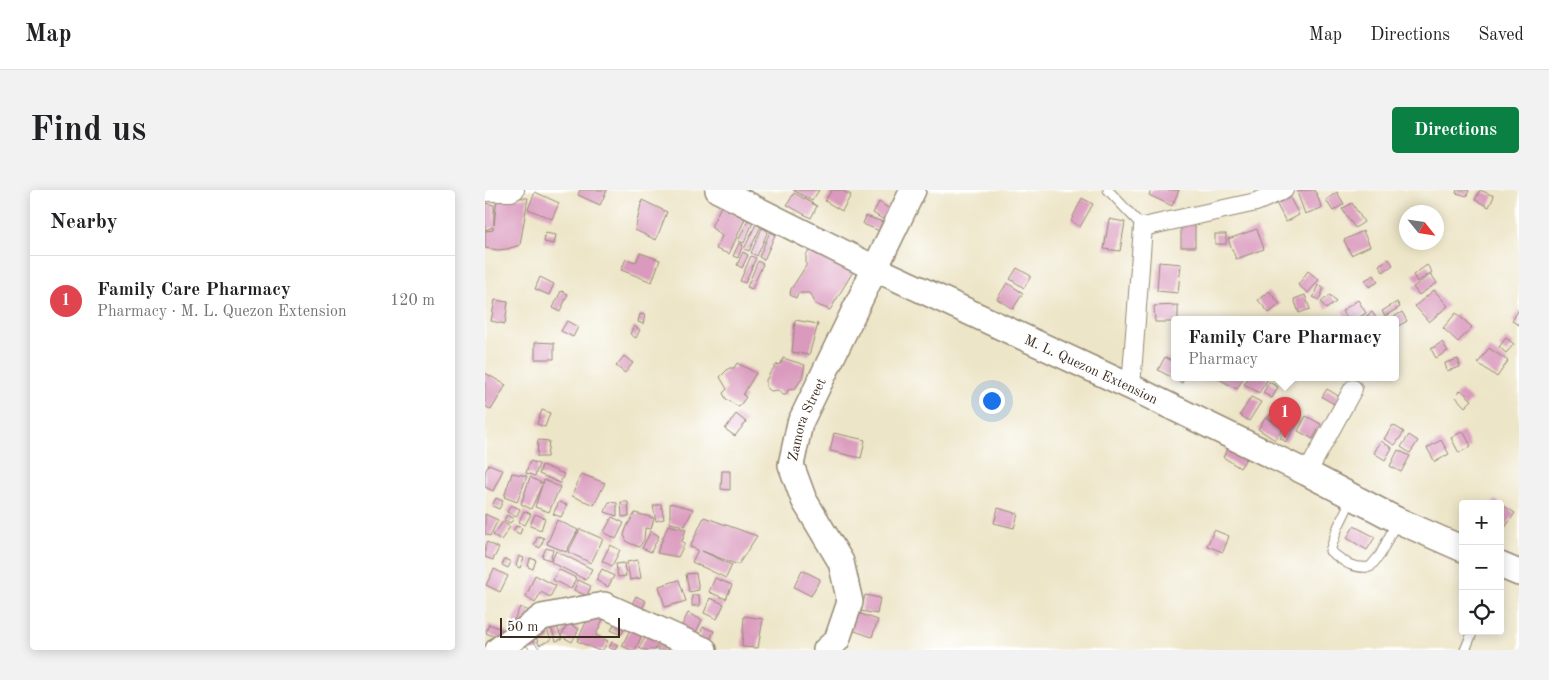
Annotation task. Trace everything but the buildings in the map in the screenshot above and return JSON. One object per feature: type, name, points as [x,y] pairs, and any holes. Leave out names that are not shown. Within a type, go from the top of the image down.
[{"type":"street","points":[[485,192],[511,192],[515,190]]},
{"type":"street","name":"M. L. Quezon Extension","points":[[718,190],[874,268],[1131,387],[1307,473],[1397,520],[1459,547]]},
{"type":"street","name":"Zamora Street","points":[[826,650],[837,640],[850,602],[841,562],[804,500],[791,465],[800,423],[913,190]]},
{"type":"street","points":[[1131,387],[1143,227],[1256,202],[1284,190]]},
{"type":"street","points":[[1307,473],[1353,389]]},
{"type":"street","points":[[498,650],[542,617],[604,605],[705,650]]},
{"type":"lane","points":[[1109,190],[1143,227]]},
{"type":"lane","points":[[1352,498],[1330,551],[1345,563],[1359,568],[1370,567],[1380,555],[1397,520]]},
{"type":"lane","points":[[1465,650],[1471,635]]},
{"type":"place","name":"Family Care Pharmacy","points":[[1285,438]]}]
